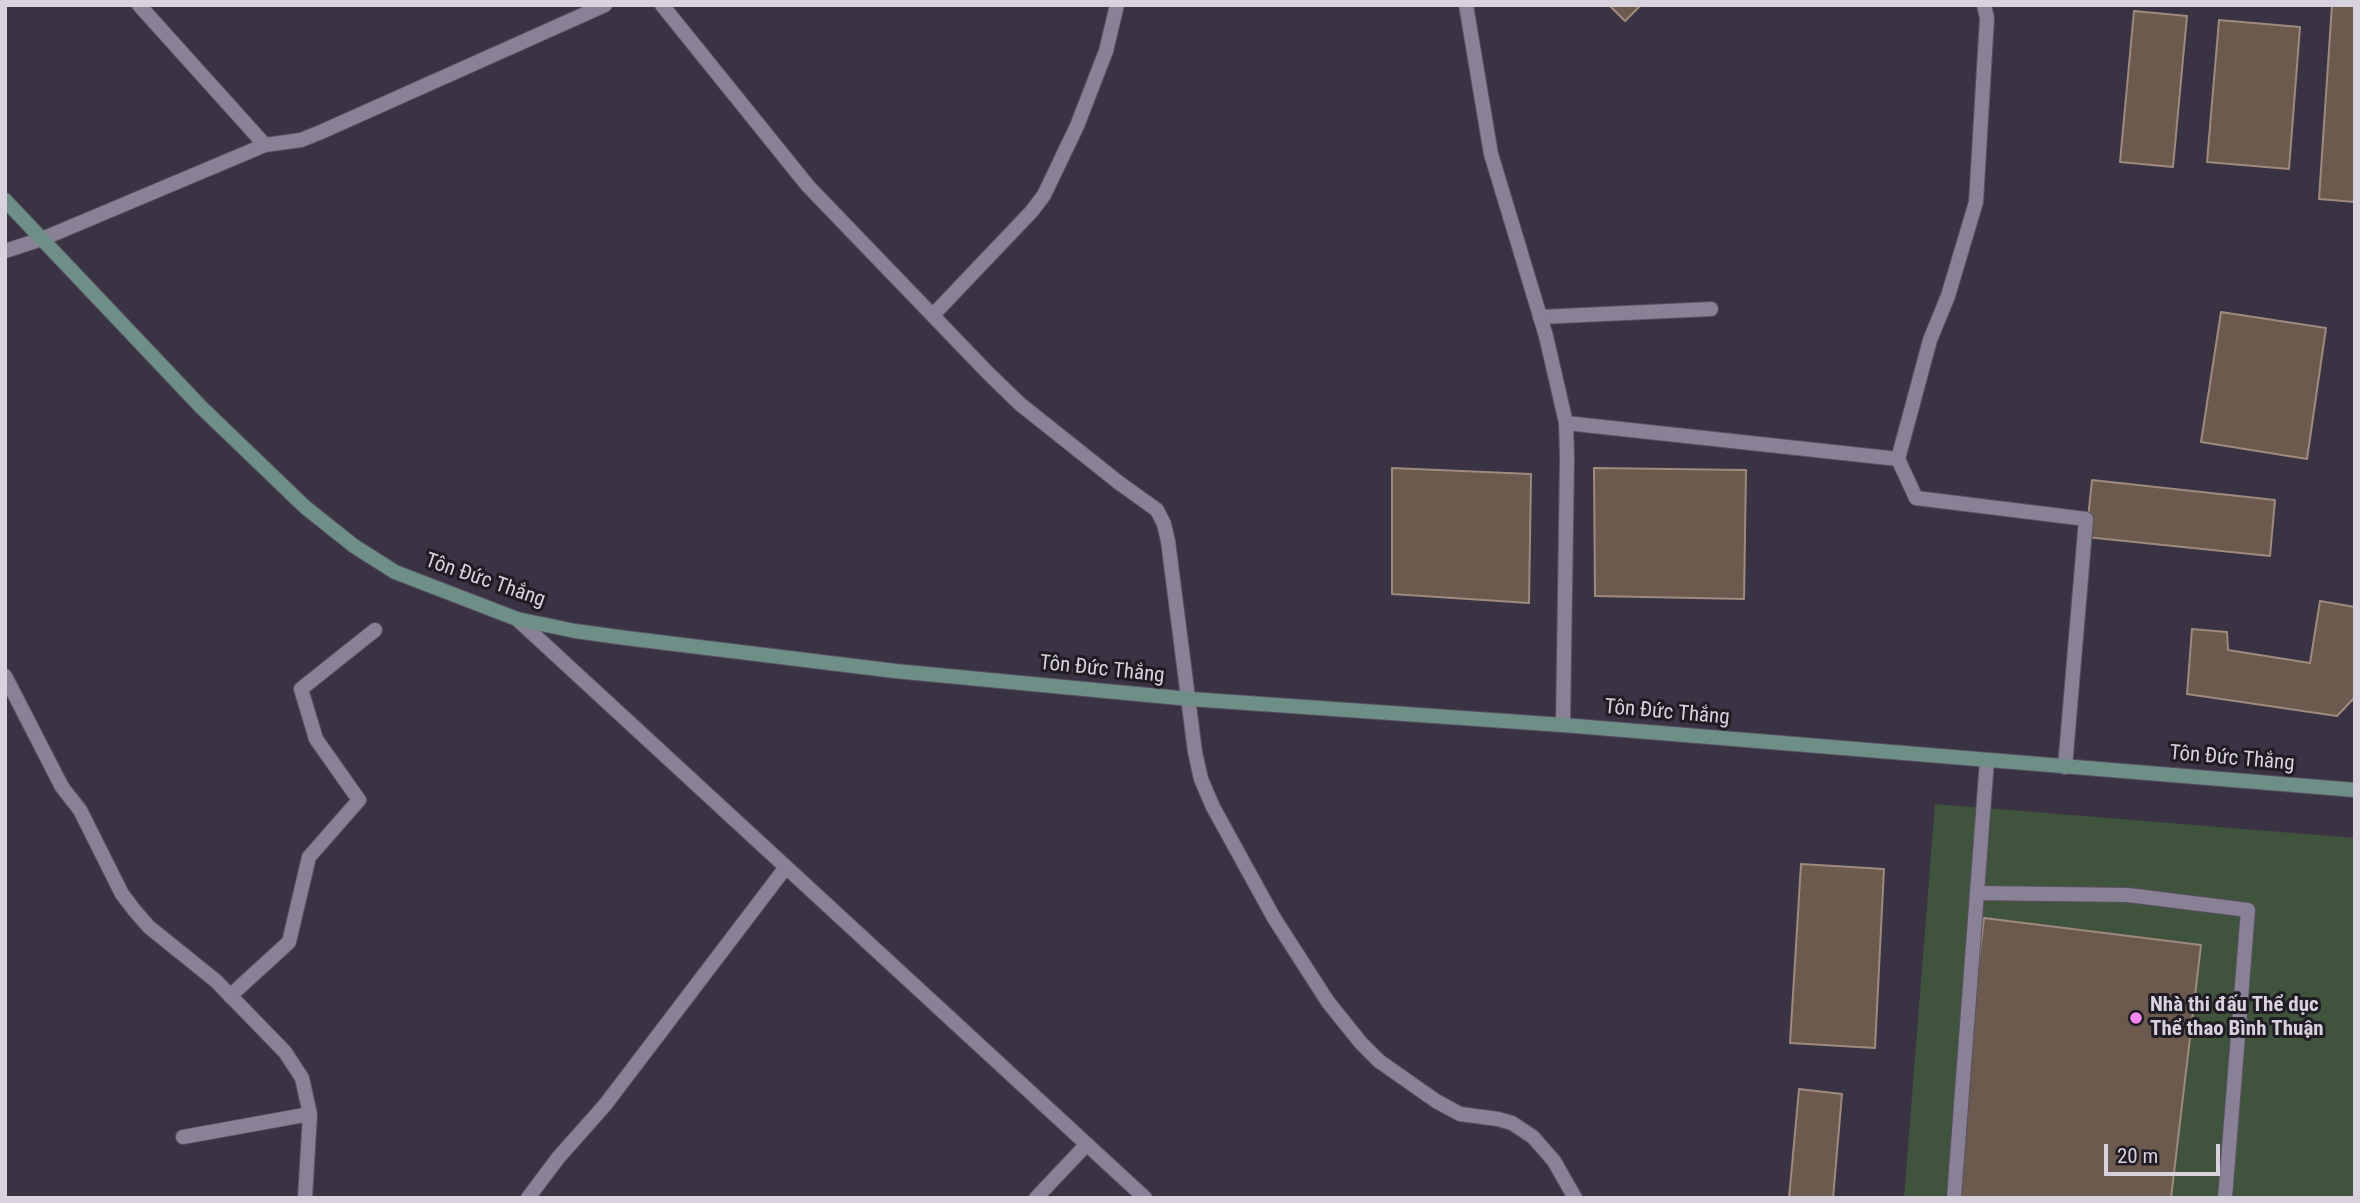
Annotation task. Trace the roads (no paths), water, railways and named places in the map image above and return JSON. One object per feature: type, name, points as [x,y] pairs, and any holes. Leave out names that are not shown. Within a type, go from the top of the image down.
[{"type":"street","points":[[139,5],[265,145]]},
{"type":"street","points":[[5,251],[42,239],[265,145],[301,140],[321,132],[605,5]]},
{"type":"street","points":[[662,5],[808,186],[1020,404],[1157,510],[1168,541],[1195,752],[1202,779],[1213,807],[1275,918],[1342,1022],[1379,1061],[1436,1101],[1460,1114],[1512,1123],[1533,1137],[1555,1161],[1575,1198]]},
{"type":"street","points":[[933,315],[1044,195],[1077,126],[1106,51],[1117,5]]},
{"type":"street","points":[[1466,5],[1492,154],[1540,317],[1566,423],[1563,725]]},
{"type":"street","points":[[1984,5],[1987,18],[1976,202],[1948,296],[1930,340],[1898,459],[1916,498],[2086,519],[2065,766]]},
{"type":"street","name":"Tôn Đức Thắng","points":[[5,200],[201,407],[305,507],[354,546],[395,572],[517,619],[600,635],[841,664],[1190,699],[1563,725],[2355,790]]},
{"type":"street","points":[[1540,317],[1711,309]]},
{"type":"street","points":[[1566,423],[1898,459]]},
{"type":"street","points":[[517,619],[1145,1198]]},
{"type":"street","points":[[230,996],[289,942],[309,857],[359,800],[316,739],[301,689],[375,630]]},
{"type":"street","points":[[5,676],[62,787],[80,810],[122,894],[149,927],[230,996],[285,1052],[302,1078],[310,1114],[305,1198]]},
{"type":"street","points":[[1954,1198],[1987,760]]},
{"type":"street","points":[[528,1198],[558,1158],[605,1105],[786,867]]},
{"type":"street","points":[[1977,893],[2128,895],[2248,910],[2225,1198]]},
{"type":"street","points":[[183,1137],[310,1114]]},
{"type":"street","points":[[1036,1198],[1087,1144]]},
{"type":"place","name":"Nhà thi đấu Thể dục Thể thao Bình Thuận","points":[[2136,1018]]}]
